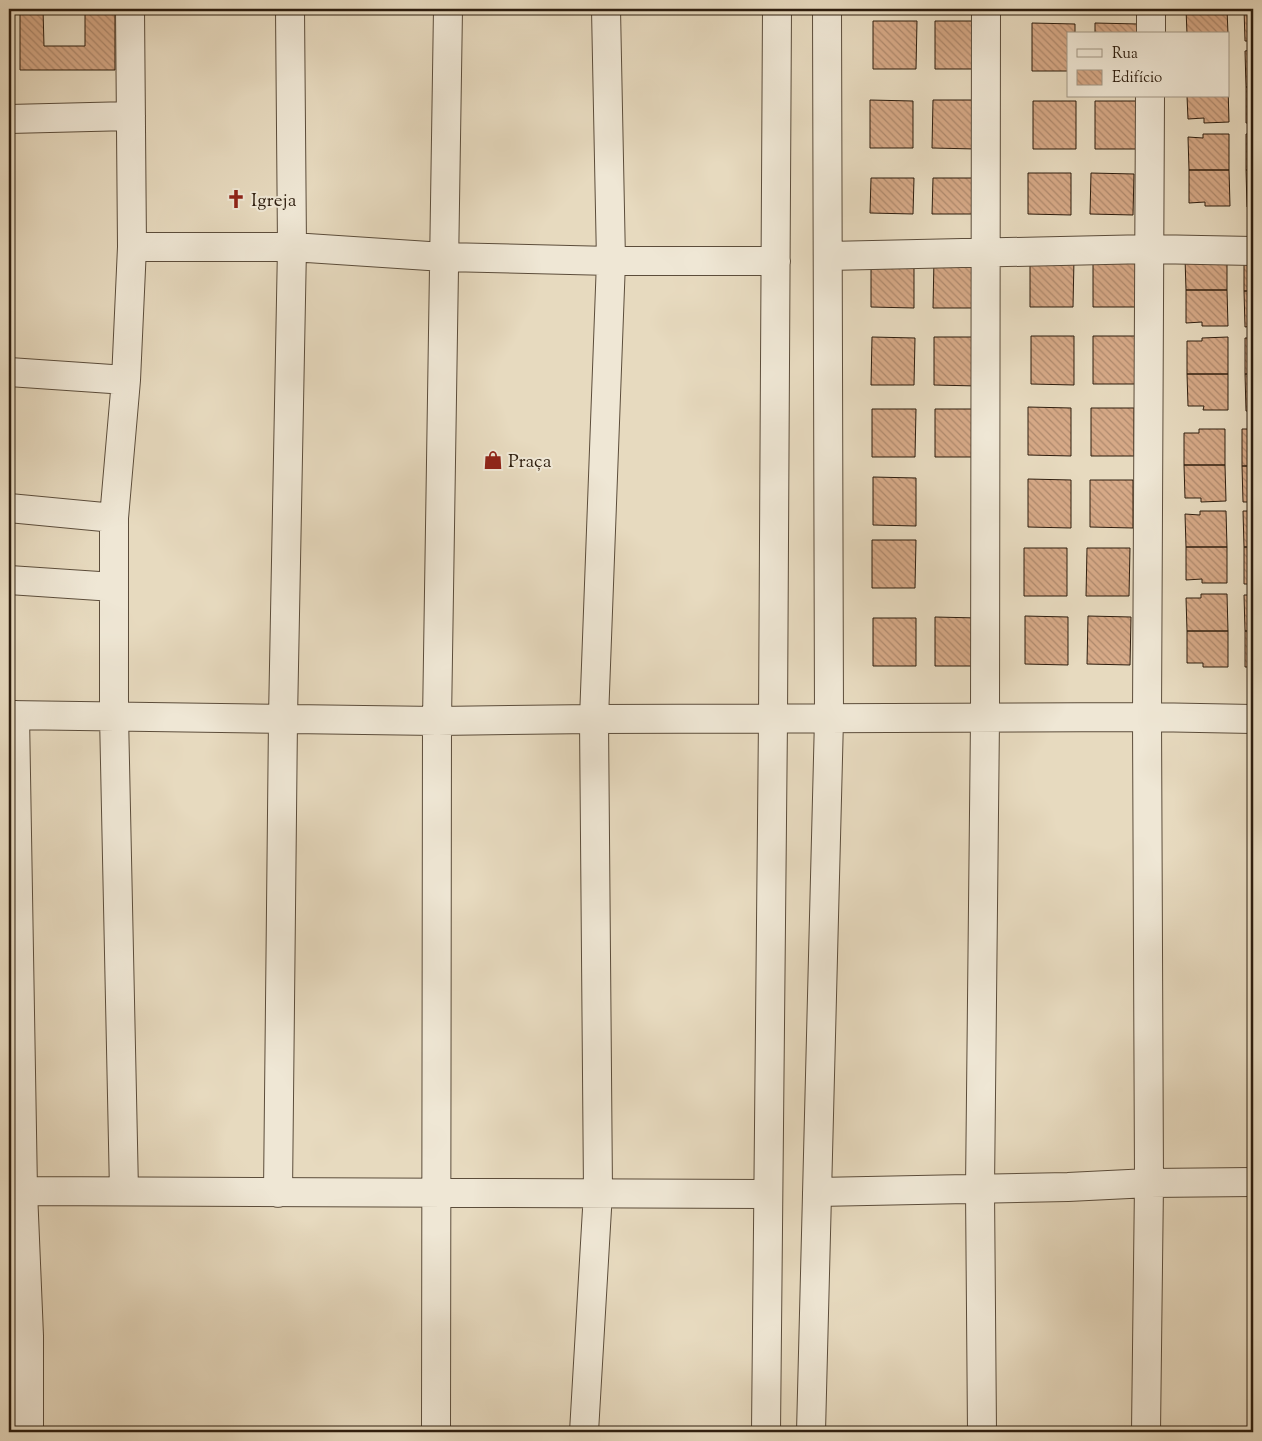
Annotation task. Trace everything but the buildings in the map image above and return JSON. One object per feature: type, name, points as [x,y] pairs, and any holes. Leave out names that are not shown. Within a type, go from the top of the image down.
[{"type":"street","points":[[124,1191],[114,715],[114,518],[126,380],[132,247],[130,9]]},
{"type":"street","points":[[278,1193],[283,719],[292,247],[290,9]]},
{"type":"street","points":[[436,1432],[437,721],[448,9]]},
{"type":"street","points":[[584,1432],[598,1192],[594,719],[611,261],[606,9]]},
{"type":"street","points":[[766,1432],[777,9]]},
{"type":"street","points":[[811,1432],[829,719],[827,9]]},
{"type":"street","points":[[982,1432],[980,1189],[985,719],[986,9]]},
{"type":"street","points":[[1151,9],[1151,32]]},
{"type":"street","points":[[1146,1432],[1150,98]]},
{"type":"street","points":[[9,119],[130,116]]},
{"type":"street","points":[[132,247],[292,247],[444,257],[611,261],[776,261]]},
{"type":"street","points":[[828,256],[1150,249],[1253,252]]},
{"type":"street","points":[[9,372],[126,380]]},
{"type":"street","points":[[9,508],[114,518]]},
{"type":"street","points":[[9,580],[114,587]]},
{"type":"street","points":[[29,1432],[19,1333],[12,715],[437,721],[594,719],[1253,719]]},
{"type":"street","points":[[817,1192],[1253,1182]]},
{"type":"street","points":[[16,1189],[278,1193],[598,1192],[768,1194]]},
{"type":"place","name":"Igreja","points":[[236,199]]},
{"type":"place","name":"Praça","points":[[493,460]]}]
